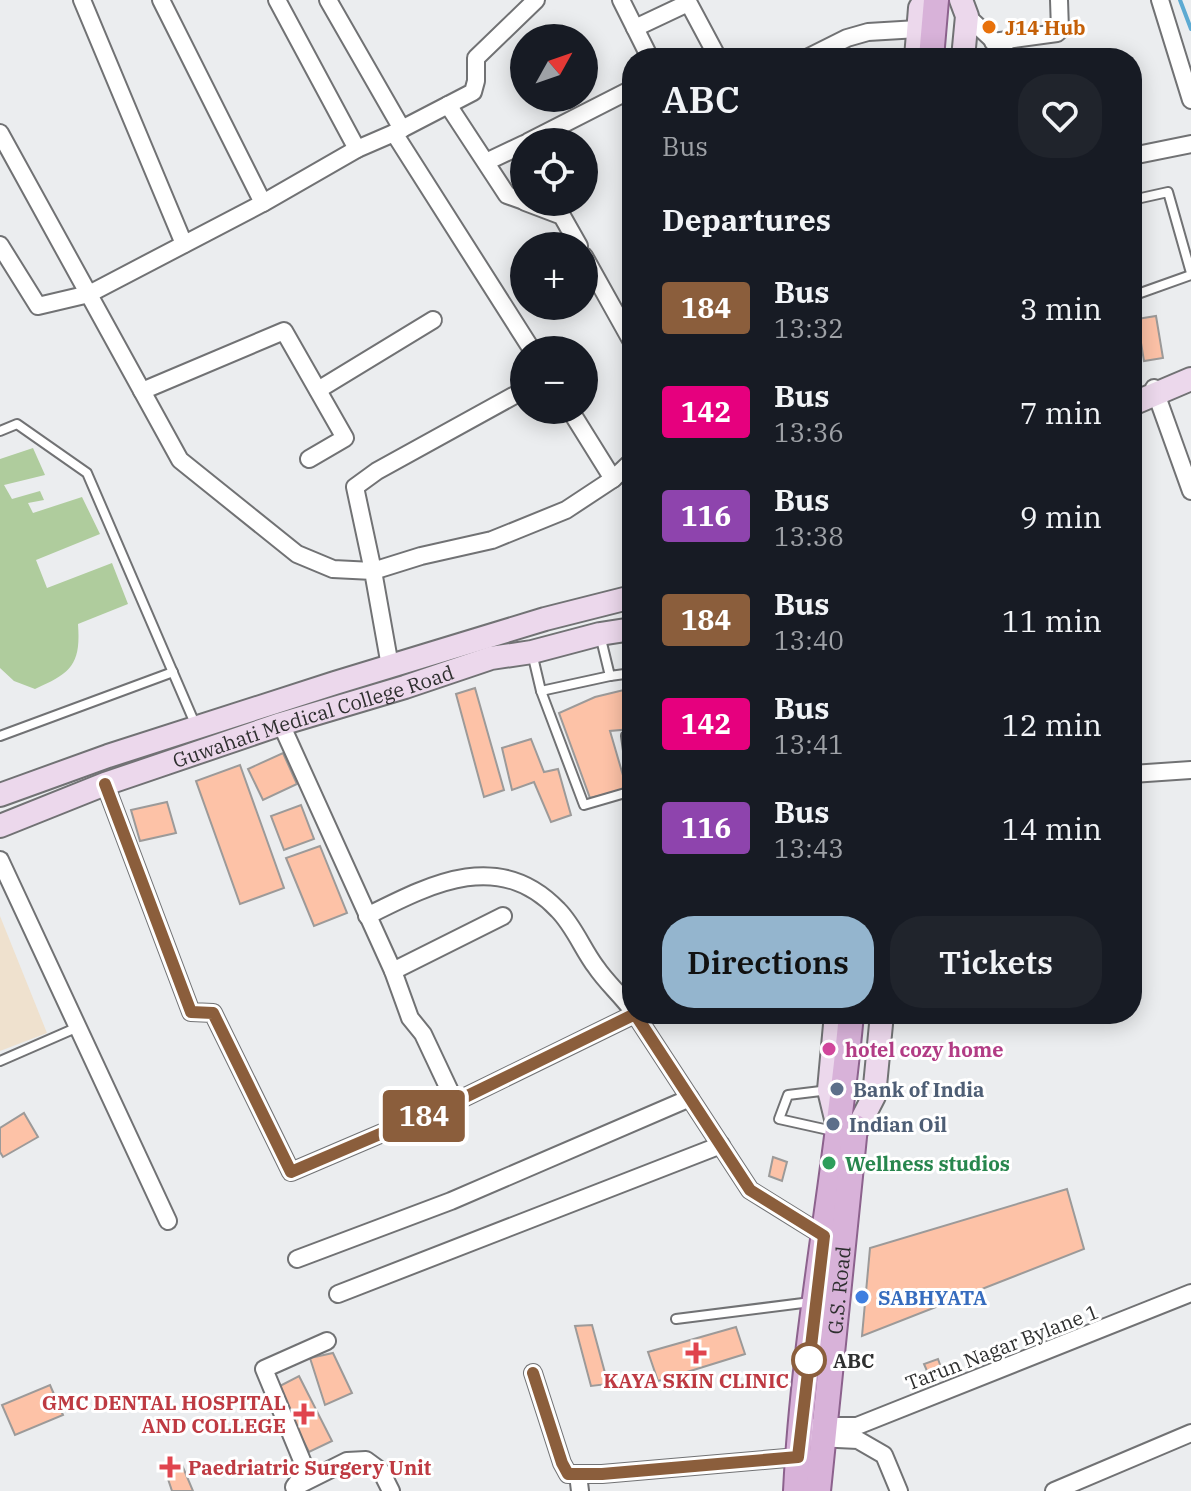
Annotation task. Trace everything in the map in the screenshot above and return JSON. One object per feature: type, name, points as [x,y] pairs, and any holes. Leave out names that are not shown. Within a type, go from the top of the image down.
[{"type":"main road","points":[[922,48],[943,9]]},
{"type":"main road","points":[[933,48],[943,9]]},
{"type":"main road","points":[[943,9],[946,48]]},
{"type":"main road","points":[[943,9],[959,48]]},
{"type":"main road","points":[[1142,399],[1191,379]]},
{"type":"main road","points":[[1142,393],[1159,390]]},
{"type":"main road","name":"Guwahati Medical College Road","points":[[0,826],[105,784],[281,724],[405,687],[494,646],[602,603],[622,599]]},
{"type":"main road","points":[[531,644],[622,613]]},
{"type":"main road","points":[[494,646],[531,644],[622,631]]},
{"type":"main road","name":"Guwahati Medical College Road","points":[[0,795],[108,756],[390,666],[494,646]]},
{"type":"main road","points":[[837,1024],[846,1134]]},
{"type":"main road","points":[[844,1093],[850,1024]]},
{"type":"main road","points":[[844,1093],[862,1024]]},
{"type":"main road","points":[[846,1134],[874,1096],[881,1024]]},
{"type":"main road","name":"G.S. Road","points":[[818,1491],[809,1437],[816,1302],[824,1236],[846,1134]]},
{"type":"main road","name":"G.S. Road","points":[[809,1437],[846,1134]]},
{"type":"main road","points":[[796,1491],[809,1437]]},
{"type":"street","points":[[82,0],[184,244]]},
{"type":"street","points":[[161,0],[263,203]]},
{"type":"street","points":[[277,0],[357,149]]},
{"type":"street","points":[[328,0],[398,131],[523,336]]},
{"type":"street","points":[[0,245],[38,306],[89,294],[263,203],[357,149],[473,92],[476,58],[536,0]]},
{"type":"street","points":[[621,0],[645,48]]},
{"type":"street","points":[[993,42],[1057,33],[1060,30],[1059,0]]},
{"type":"street","points":[[1160,0],[1191,100]]},
{"type":"street","points":[[635,28],[688,1],[713,48]]},
{"type":"street","points":[[829,48],[857,35],[943,9],[1000,48]]},
{"type":"street","points":[[555,128],[622,94]]},
{"type":"street","points":[[448,105],[510,196]]},
{"type":"street","points":[[0,133],[180,460],[297,554],[333,569],[373,571],[421,556],[492,540],[566,510],[622,470]]},
{"type":"street","points":[[1142,154],[1191,144]]},
{"type":"street","points":[[486,162],[510,151]]},
{"type":"street","points":[[598,281],[622,324]]},
{"type":"street","points":[[318,390],[433,320]]},
{"type":"street","points":[[142,391],[284,331],[345,438],[309,459]]},
{"type":"street","points":[[1159,390],[1191,491]]},
{"type":"street","points":[[390,666],[355,487],[377,471],[510,398]]},
{"type":"street","points":[[579,424],[613,479]]},
{"type":"street","points":[[281,724],[393,971],[410,1018],[423,1034],[455,1102]]},
{"type":"street","points":[[1142,773],[1191,770]]},
{"type":"street","points":[[105,784],[191,1012],[213,1013],[291,1172],[455,1102],[622,1019]]},
{"type":"street","points":[[0,860],[168,1221]]},
{"type":"street","points":[[367,916],[437,883],[467,876],[507,878],[533,887],[560,912],[596,969],[622,999]]},
{"type":"street","points":[[393,971],[503,916]]},
{"type":"street","points":[[641,1024],[750,1190],[824,1236]]},
{"type":"street","points":[[297,1259],[451,1201],[690,1098]]},
{"type":"street","points":[[338,1294],[721,1145]]},
{"type":"street","name":"Tarun Nagar Bylane 1","points":[[809,1437],[857,1426],[1191,1293]]},
{"type":"street","points":[[291,1489],[302,1476],[303,1463],[264,1369],[327,1341]]},
{"type":"street","points":[[533,1373],[568,1474],[602,1474],[809,1437],[858,1440],[884,1455],[899,1491]]},
{"type":"street","points":[[1054,1491],[1191,1433]]},
{"type":"street","points":[[291,1489],[347,1461],[366,1460],[381,1471],[391,1491]]},
{"type":"street","points":[[578,1474],[580,1491]]},
{"type":"lane","points":[[1142,198],[1168,192],[1191,274],[1142,292]]},
{"type":"lane","points":[[0,431],[17,424],[87,473],[197,728]]},
{"type":"lane","points":[[600,634],[610,676]]},
{"type":"lane","points":[[531,644],[541,691],[584,805],[622,794]]},
{"type":"lane","points":[[0,736],[173,672]]},
{"type":"lane","points":[[541,691],[622,674]]},
{"type":"lane","points":[[0,1061],[79,1027]]},
{"type":"lane","points":[[844,1093],[788,1095],[779,1119],[846,1134]]},
{"type":"lane","points":[[676,1319],[816,1302]]},
{"type":"shaded area","points":[[0,916],[47,1033],[0,1051]]},
{"type":"green space","points":[[33,448],[45,475],[4,485],[12,499],[40,491],[44,500],[28,503],[33,513],[82,497],[100,534],[36,560],[47,588],[112,563],[128,604],[78,624],[78,649],[71,666],[57,678],[35,689],[14,681],[0,668],[0,459]]},
{"type":"building","points":[[1156,316],[1163,358],[1144,361],[1142,318]]},
{"type":"building","points":[[475,688],[504,790],[484,797],[456,694]]},
{"type":"building","points":[[622,690],[622,730],[610,731],[622,772],[622,790],[590,798],[559,713],[595,697]]},
{"type":"building","points":[[531,739],[544,772],[558,769],[571,815],[551,822],[534,782],[512,790],[502,748]]},
{"type":"building","points":[[283,753],[297,784],[263,800],[248,769]]},
{"type":"building","points":[[240,765],[284,888],[240,904],[196,781]]},
{"type":"building","points":[[167,802],[176,833],[140,841],[131,810]]},
{"type":"building","points":[[301,805],[314,839],[284,850],[271,816]]},
{"type":"building","points":[[320,846],[347,913],[314,926],[286,858]]},
{"type":"building","points":[[24,1113],[38,1137],[3,1157],[0,1152],[0,1128]]},
{"type":"building","points":[[773,1157],[787,1162],[782,1181],[769,1176]]},
{"type":"building","points":[[1067,1189],[1084,1249],[862,1336],[870,1248]]},
{"type":"building","points":[[592,1325],[608,1384],[591,1386],[575,1326]]},
{"type":"building","name":"KAYA SKIN CLINIC","points":[[736,1327],[745,1354],[658,1381],[648,1352]]},
{"type":"building","points":[[333,1353],[352,1393],[325,1405],[310,1358]]},
{"type":"building","points":[[938,1359],[943,1373],[930,1378],[924,1364]]},
{"type":"building","name":"GMC DENTAL HOSPITAL AND COLLEGE","points":[[299,1376],[332,1441],[309,1452],[276,1388]]},
{"type":"building","points":[[50,1385],[63,1415],[15,1435],[2,1405]]},
{"type":"building","points":[[182,1465],[193,1491],[172,1491],[166,1473]]},
{"type":"waterway","points":[[1180,0],[1191,29]]},
{"type":"bus line","name":"184","points":[[105,784],[191,1012],[213,1013],[291,1172],[455,1102],[622,1020]]},
{"type":"bus line","name":"184","points":[[533,1373],[568,1474],[602,1474],[798,1457],[824,1236],[750,1190],[643,1024]]},
{"type":"place","name":"J14 Hub","points":[[989,27]]},
{"type":"place","name":"hotel cozy home","points":[[829,1049]]},
{"type":"place","name":"Bank of India","points":[[837,1089]]},
{"type":"place","name":"Indian Oil","points":[[833,1124]]},
{"type":"place","name":"Wellness studios","points":[[829,1163]]},
{"type":"place","name":"SABHYATA","points":[[862,1297]]},
{"type":"place","name":"KAYA SKIN CLINIC","points":[[696,1353]]},
{"type":"place","name":"ABC","points":[[809,1360]]},
{"type":"place","name":"GMC DENTAL HOSPITAL AND COLLEGE","points":[[304,1414]]},
{"type":"place","name":"Paedriatric Surgery Unit","points":[[170,1467]]}]
